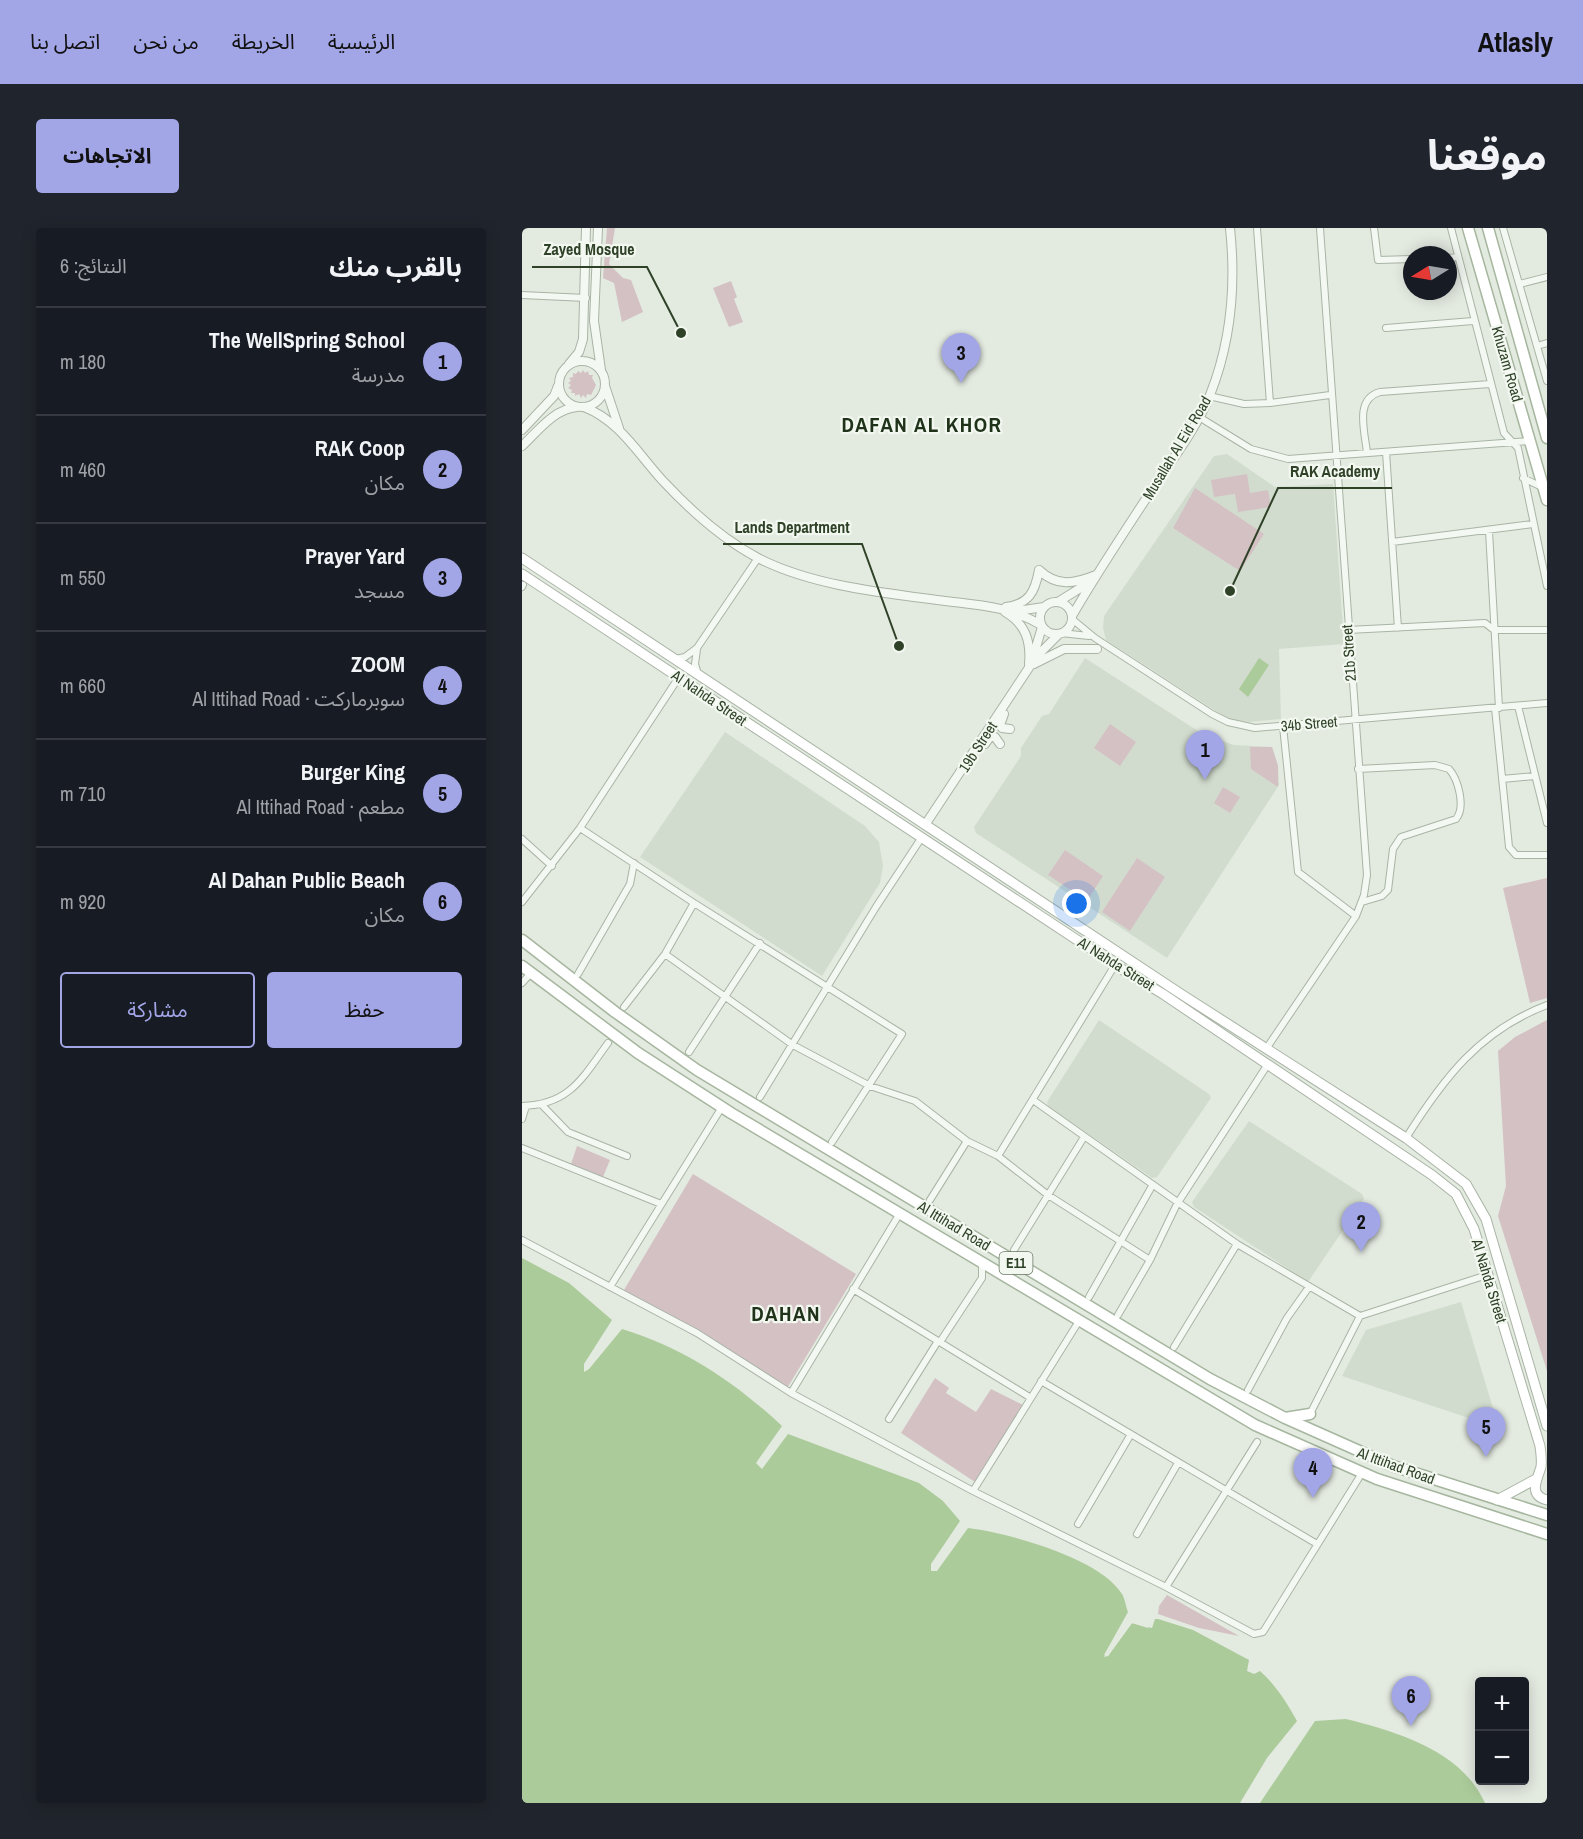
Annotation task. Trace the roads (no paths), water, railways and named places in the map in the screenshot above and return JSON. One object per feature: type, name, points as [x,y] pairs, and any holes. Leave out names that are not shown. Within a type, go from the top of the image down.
[{"type":"main road","name":"Khuzam Road","points":[[1468,228],[1547,500]]},
{"type":"main road","name":"Khuzam Road","points":[[1488,228],[1545,433]]},
{"type":"main road","points":[[1512,381],[1518,379],[1524,383],[1533,413],[1545,433]]},
{"type":"main road","name":"Al Nahda Street","points":[[522,558],[1193,1002],[1406,1138],[1453,1171],[1476,1197],[1486,1219],[1547,1426]]},
{"type":"main road","name":"Al Nahda Street","points":[[522,574],[792,754],[1163,994],[1432,1175],[1456,1194],[1474,1229],[1540,1446],[1542,1459],[1536,1479]]},
{"type":"main road","points":[[792,754],[797,747],[813,750]]},
{"type":"main road","name":"Al Ittihad Road","points":[[522,940],[615,1012],[697,1070],[1210,1379],[1285,1418],[1393,1466],[1547,1515]]},
{"type":"main road","name":"Al Ittihad Road","points":[[526,969],[638,1053],[722,1107],[1255,1425],[1362,1473],[1547,1534]]},
{"type":"main road","points":[[1163,994],[1189,1009],[1192,1008],[1193,1002]]},
{"type":"main road","points":[[1086,1295],[1092,1309]]},
{"type":"main road","points":[[1111,1340],[1125,1339],[1128,1334],[1125,1328]]},
{"type":"main road","points":[[1285,1418],[1310,1414]]},
{"type":"main road","points":[[1497,1500],[1536,1479],[1536,1494],[1547,1500]]},
{"type":"street","points":[[522,430],[554,396],[562,371],[582,343],[586,298],[586,228]]},
{"type":"street","points":[[598,228],[594,321],[601,370],[619,428]]},
{"type":"street","name":"Musallah Al Eid Road","points":[[1072,617],[1093,578],[1199,417],[1209,396],[1225,344],[1232,297],[1230,228]]},
{"type":"street","points":[[1257,228],[1270,403]]},
{"type":"street","name":"21b Street","points":[[1266,1049],[1356,916],[1362,902],[1367,875],[1347,630],[1320,228]]},
{"type":"street","points":[[1374,228],[1375,254],[1378,260],[1403,260]]},
{"type":"street","points":[[1451,228],[1473,321],[1504,433],[1514,443],[1547,586]]},
{"type":"street","points":[[1503,228],[1547,381]]},
{"type":"street","points":[[1520,284],[1547,277]]},
{"type":"street","points":[[522,295],[586,298]]},
{"type":"street","points":[[1386,328],[1473,321]]},
{"type":"street","points":[[1538,348],[1547,343]]},
{"type":"street","points":[[1538,348],[1547,348]]},
{"type":"street","points":[[567,365],[581,360],[596,365],[601,370]]},
{"type":"street","points":[[1367,453],[1363,406],[1369,397],[1380,392],[1490,384]]},
{"type":"street","points":[[522,446],[552,417],[567,408],[581,407],[601,398],[605,385]]},
{"type":"street","points":[[558,386],[567,402],[619,428],[690,510],[725,537],[758,558],[788,572],[868,590],[1013,611],[1042,626],[1050,633],[1060,633],[1068,629],[1072,617],[1069,608],[1058,602],[1044,607],[1013,611]]},
{"type":"street","points":[[1209,396],[1244,404],[1330,395]]},
{"type":"street","points":[[1199,417],[1235,441],[1265,454],[1288,459],[1529,441]]},
{"type":"street","points":[[1386,452],[1398,628]]},
{"type":"street","points":[[1523,478],[1544,488]]},
{"type":"street","points":[[1392,542],[1533,524]]},
{"type":"street","points":[[1489,531],[1497,708],[1502,779],[1511,851],[1516,855],[1547,855]]},
{"type":"street","points":[[675,659],[685,657],[697,648],[758,558]]},
{"type":"street","points":[[997,608],[1018,605],[1027,600],[1033,593],[1039,570],[1047,578],[1065,583],[1093,578]]},
{"type":"street","name":"Musallah Al Eid Road","points":[[1058,602],[1093,578]]},
{"type":"street","points":[[1042,626],[1040,616],[1044,607]]},
{"type":"street","points":[[997,608],[1015,618],[1026,633],[1030,643],[1029,668]]},
{"type":"street","name":"34b Street","points":[[1072,617],[1095,638],[1228,722],[1255,728],[1547,703]]},
{"type":"street","points":[[1347,630],[1485,623],[1494,630],[1547,630]]},
{"type":"street","name":"19b Street","points":[[1029,668],[1042,626]]},
{"type":"street","name":"34b Street","points":[[1060,633],[1095,638]]},
{"type":"street","name":"19b Street","points":[[925,825],[1043,647],[1060,633]]},
{"type":"street","points":[[697,648],[695,664],[698,674]]},
{"type":"street","points":[[1029,668],[1045,656],[1064,649],[1097,649]]},
{"type":"street","points":[[522,902],[580,828],[679,677]]},
{"type":"street","points":[[1010,729],[1002,728],[1000,720],[1017,694],[1020,683]]},
{"type":"street","points":[[1518,706],[1547,823]]},
{"type":"street","points":[[1283,726],[1298,872],[1356,916]]},
{"type":"street","points":[[946,796],[953,794],[990,737],[995,737],[1000,744]]},
{"type":"street","points":[[1358,769],[1435,765],[1449,769],[1458,782],[1460,811],[1456,819],[1401,837],[1393,849],[1388,890],[1382,896],[1362,902]]},
{"type":"street","points":[[1502,779],[1535,776]]},
{"type":"street","points":[[580,828],[902,1034],[832,1142]]},
{"type":"street","points":[[760,1098],[828,985],[922,837]]},
{"type":"street","points":[[522,839],[552,866]]},
{"type":"street","points":[[578,974],[630,884],[634,863]]},
{"type":"street","points":[[624,1006],[665,954],[694,903]]},
{"type":"street","points":[[689,1052],[726,999],[760,943]]},
{"type":"street","points":[[665,954],[793,1045],[870,1086],[915,1101],[967,1141],[998,1156],[1048,1195],[1150,1260]]},
{"type":"street","points":[[998,1156],[1115,965]]},
{"type":"street","points":[[522,984],[526,969]]},
{"type":"street","points":[[1406,1138],[1453,1069],[1508,1024],[1547,1005]]},
{"type":"street","points":[[522,1119],[524,1106],[541,1104],[566,1095],[577,1086],[608,1043]]},
{"type":"street","points":[[1118,1315],[1150,1260],[1177,1204],[1268,1064]]},
{"type":"street","points":[[1033,1100],[1177,1204],[1237,1244],[1360,1316]]},
{"type":"street","points":[[541,1104],[568,1132],[627,1156]]},
{"type":"street","points":[[610,1287],[722,1107]]},
{"type":"street","points":[[1014,1250],[1084,1137]]},
{"type":"street","points":[[930,1200],[967,1141]]},
{"type":"street","points":[[522,1148],[661,1204]]},
{"type":"street","points":[[1086,1295],[1122,1242],[1152,1186]]},
{"type":"street","points":[[791,1393],[900,1213]]},
{"type":"street","points":[[522,1240],[697,1334],[791,1393],[973,1491],[1251,1632],[1259,1634],[1279,1608],[1362,1473]]},
{"type":"street","points":[[1174,1347],[1237,1244]]},
{"type":"street","points":[[889,1419],[982,1278],[982,1263]]},
{"type":"street","points":[[1310,1414],[1360,1316],[1487,1275]]},
{"type":"street","points":[[1248,1390],[1287,1318],[1309,1287]]},
{"type":"street","points":[[853,1289],[1031,1398]]},
{"type":"street","points":[[973,1491],[1079,1321]]},
{"type":"street","points":[[1041,1381],[1317,1544]]},
{"type":"street","points":[[1078,1524],[1131,1434]]},
{"type":"street","points":[[1166,1587],[1257,1442]]},
{"type":"street","points":[[1137,1534],[1178,1463]]},
{"type":"place","name":"Zayed Mosque","points":[[681,333]]},
{"type":"place","name":"Prayer Yard","points":[[961,383]]},
{"type":"place","name":"RAK Academy","points":[[1230,591]]},
{"type":"place","name":"Lands Department","points":[[899,646]]},
{"type":"place","name":"The WellSpring School","points":[[1205,780]]},
{"type":"place","name":"RAK Coop","points":[[1361,1252]]},
{"type":"place","name":"Burger King","points":[[1486,1457]]},
{"type":"place","name":"ZOOM","points":[[1313,1498]]},
{"type":"place","name":"Al Dahan Public Beach","points":[[1411,1726]]},
{"type":"district","name":"DAFAN AL KHOR","points":[[922,425]]},
{"type":"district","name":"DAHAN","points":[[786,1314]]}]
